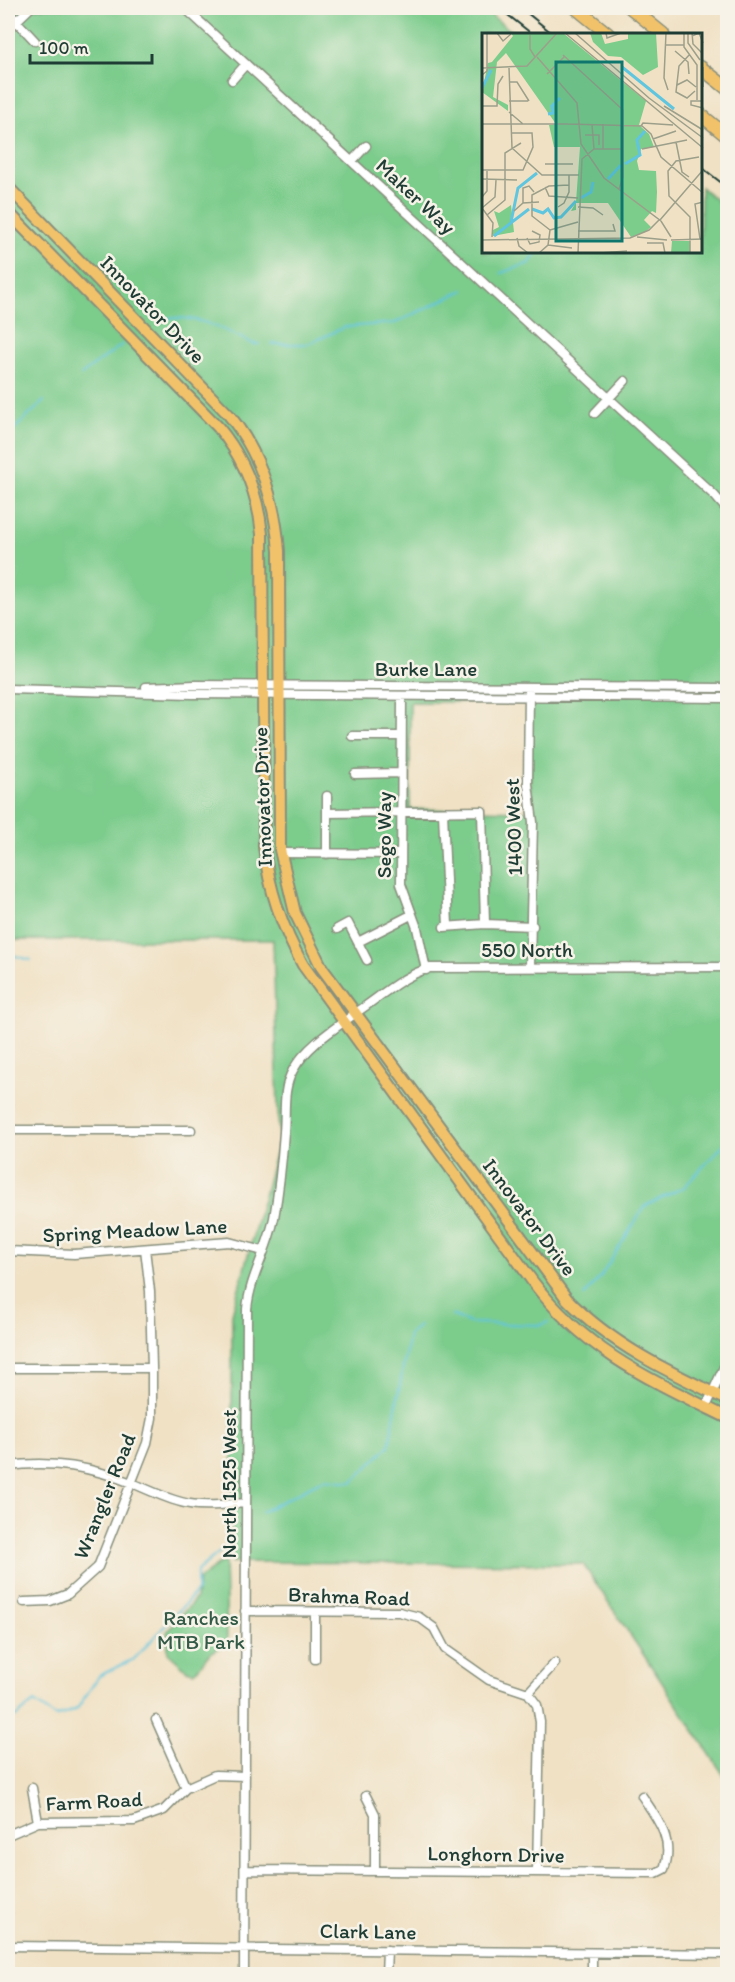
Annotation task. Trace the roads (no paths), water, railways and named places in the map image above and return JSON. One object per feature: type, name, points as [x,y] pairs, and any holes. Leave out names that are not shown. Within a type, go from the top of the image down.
[{"type":"highway","points":[[576,8],[607,33]]},
{"type":"highway","points":[[631,8],[662,33]]},
{"type":"highway","points":[[702,69],[728,89]]},
{"type":"highway","points":[[702,116],[728,137]]},
{"type":"main road","name":"Innovator Drive","points":[[8,187],[229,415],[250,444],[268,487],[278,536],[281,854],[290,897],[302,929],[322,969],[567,1299],[589,1320],[626,1348],[728,1400]]},
{"type":"main road","name":"Innovator Drive","points":[[8,212],[218,427],[238,455],[252,487],[261,521],[263,833],[271,888],[284,928],[296,954],[344,1023],[556,1311],[582,1336],[611,1358],[728,1418]]},
{"type":"street","points":[[8,29],[30,8]]},
{"type":"street","name":"Maker Way","points":[[184,8],[609,398],[728,511]]},
{"type":"street","points":[[8,12],[35,41]]},
{"type":"street","points":[[232,80],[246,64]]},
{"type":"street","points":[[352,161],[366,146]]},
{"type":"street","points":[[595,413],[625,381]]},
{"type":"street","name":"Burke Lane","points":[[8,689],[125,690],[177,685],[263,690],[529,692],[728,698]]},
{"type":"street","name":"Burke Lane","points":[[279,690],[402,696],[728,688]]},
{"type":"street","name":"1400 West","points":[[529,692],[528,783],[533,815],[533,926],[530,966]]},
{"type":"street","name":"Sego Way","points":[[402,696],[401,884],[417,928],[426,970]]},
{"type":"street","points":[[352,736],[401,735]]},
{"type":"street","points":[[355,774],[401,774]]},
{"type":"street","points":[[327,796],[327,854]]},
{"type":"street","points":[[327,813],[482,811],[485,924]]},
{"type":"street","points":[[443,812],[445,927],[485,924],[533,926]]},
{"type":"street","points":[[281,854],[401,854]]},
{"type":"street","points":[[358,942],[411,915]]},
{"type":"street","points":[[337,929],[348,923],[367,960]]},
{"type":"street","name":"550 North","points":[[344,1023],[405,979],[426,970],[446,967],[728,967]]},
{"type":"street","name":"North 1525 West","points":[[244,1974],[247,1309],[252,1280],[274,1216],[288,1079],[309,1050],[344,1023]]},
{"type":"street","points":[[8,1130],[191,1130]]},
{"type":"street","name":"Spring Meadow Lane","points":[[8,1251],[74,1254],[229,1242],[263,1251]]},
{"type":"street","name":"Wrangler Road","points":[[24,1602],[50,1600],[68,1594],[98,1567],[150,1431],[152,1368],[150,1291],[145,1249]]},
{"type":"street","points":[[706,1407],[728,1358]]},
{"type":"street","points":[[8,1368],[152,1368]]},
{"type":"street","points":[[8,1466],[40,1462],[72,1465],[99,1470],[172,1500],[192,1504],[245,1503]]},
{"type":"street","name":"Brahma Road","points":[[245,1611],[399,1612],[419,1617],[434,1628],[445,1649],[489,1680],[514,1686],[528,1693]]},
{"type":"street","points":[[315,1612],[315,1659]]},
{"type":"street","points":[[537,1872],[540,1722],[537,1706],[528,1693],[555,1663]]},
{"type":"street","points":[[156,1720],[186,1788]]},
{"type":"street","name":"Farm Road","points":[[8,1835],[38,1822],[134,1821],[164,1810],[186,1788],[215,1775],[245,1776]]},
{"type":"street","points":[[32,1788],[38,1822]]},
{"type":"street","points":[[366,1796],[375,1814],[375,1871]]},
{"type":"street","name":"Longhorn Drive","points":[[245,1870],[656,1874],[663,1869],[667,1849],[663,1827],[642,1796]]},
{"type":"street","name":"Clark Lane","points":[[8,1946],[728,1954]]},
{"type":"street","points":[[386,1974],[387,1950]]},
{"type":"street","points":[[592,1953],[592,1974]]},
{"type":"waterway","points":[[501,273],[530,263],[535,254]]},
{"type":"waterway","points":[[272,344],[308,344],[345,327],[395,323],[464,290]]},
{"type":"waterway","points":[[158,320],[171,318],[196,320],[254,344],[260,344]]},
{"type":"waterway","points":[[81,375],[123,344]]},
{"type":"waterway","points":[[8,435],[44,401]]},
{"type":"waterway","points":[[8,954],[31,960]]},
{"type":"waterway","points":[[584,1296],[601,1276],[645,1206],[684,1187],[728,1140]]},
{"type":"waterway","points":[[452,1315],[470,1323],[541,1325],[548,1322]]},
{"type":"waterway","points":[[262,1512],[324,1479],[352,1482],[389,1446],[409,1334],[419,1326]]},
{"type":"waterway","points":[[8,1720],[17,1716],[34,1702],[56,1717],[77,1709],[99,1676],[134,1659],[197,1591],[197,1571],[228,1545]]},
{"type":"railway","points":[[499,8],[531,33]]},
{"type":"railway","points":[[521,8],[552,33]]},
{"type":"railway","points":[[702,168],[728,188]]},
{"type":"park label","name":"Ranches MTB Park","points":[[201,1629]]}]
